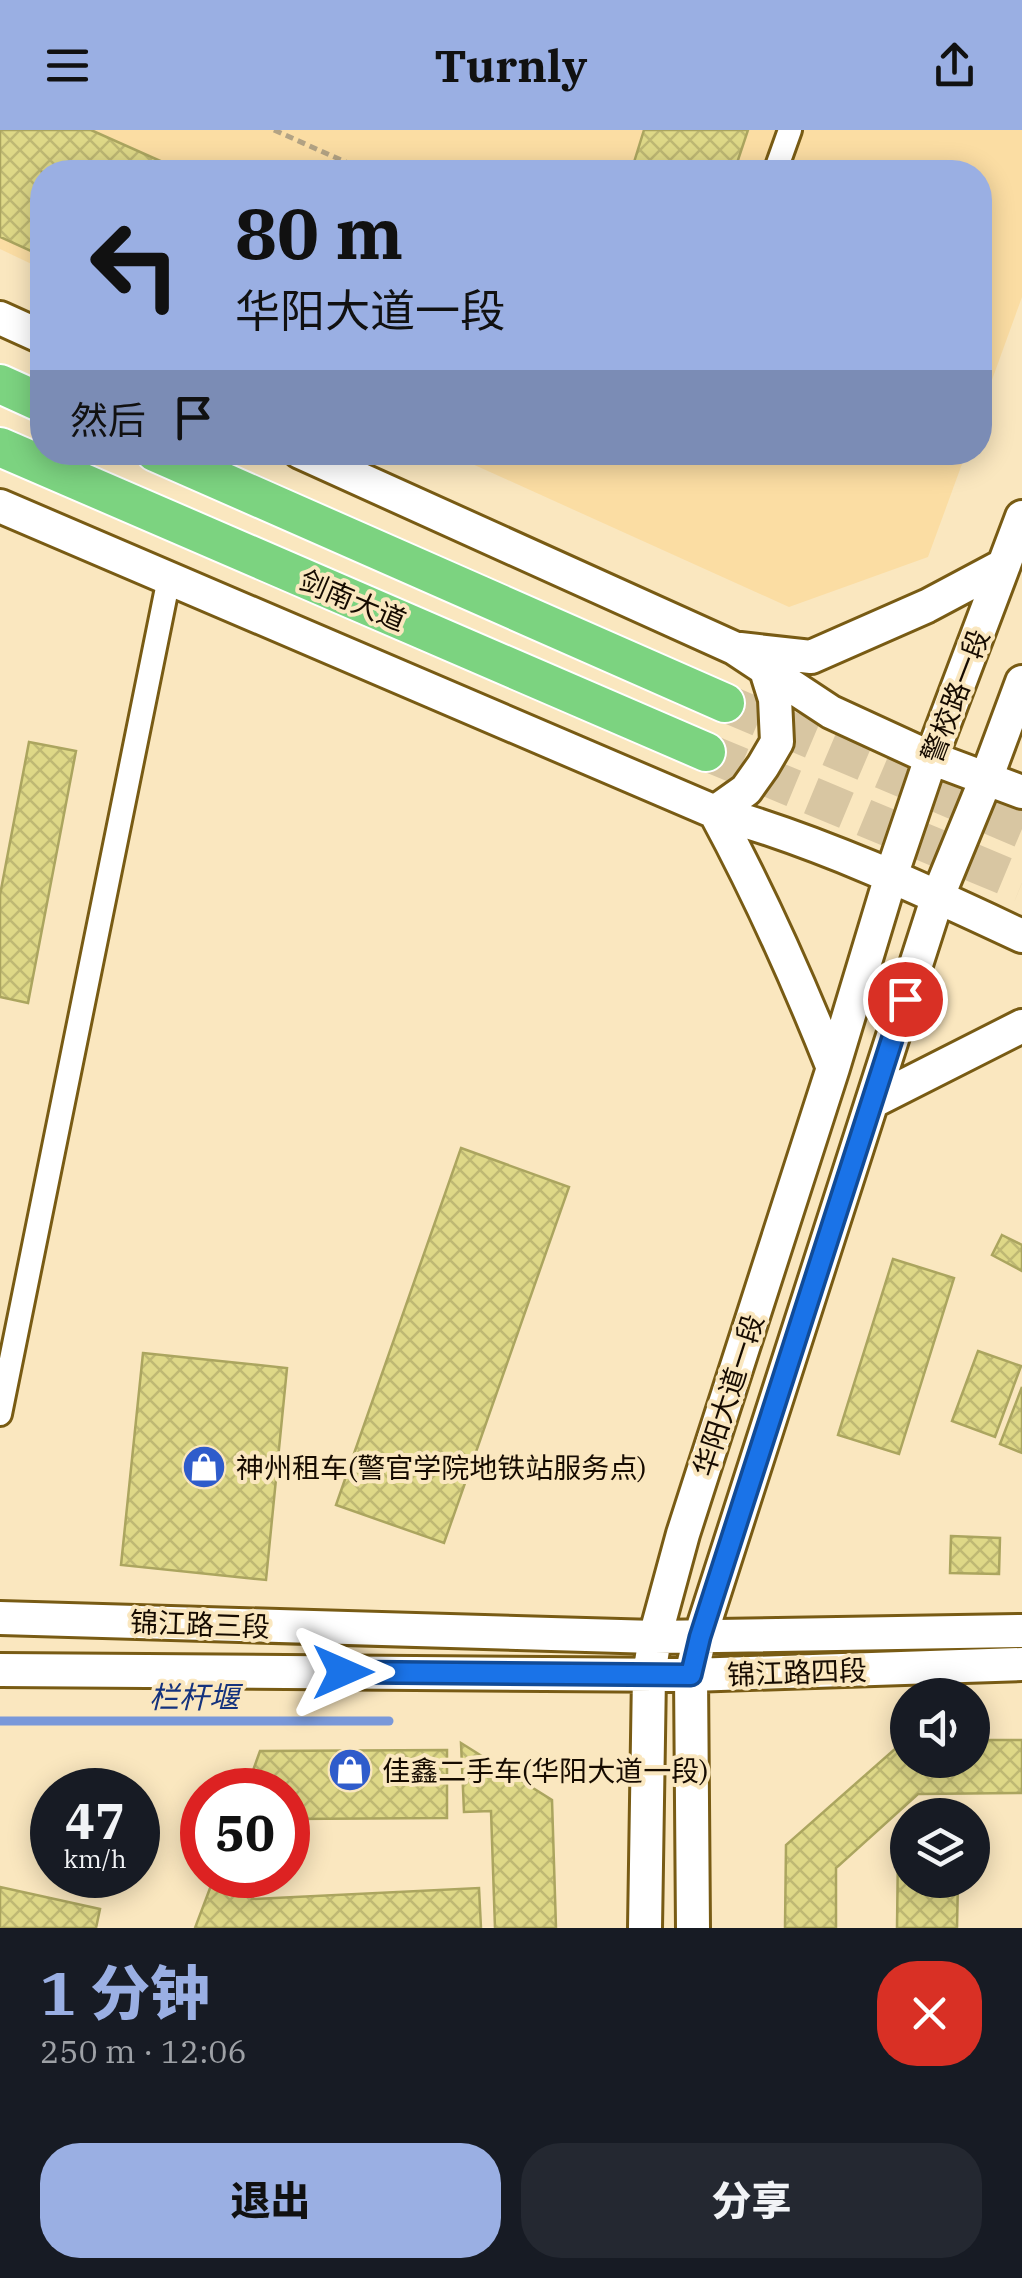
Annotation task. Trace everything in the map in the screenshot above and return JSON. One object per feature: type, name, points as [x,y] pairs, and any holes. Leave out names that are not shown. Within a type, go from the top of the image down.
[{"type":"highway","points":[[0,384],[30,398]]},
{"type":"highway","name":"剑南大道","points":[[0,447],[30,460]]},
{"type":"highway","name":"剑南大道","points":[[42,465],[706,752]]},
{"type":"highway","name":"剑南大道","points":[[185,465],[725,703]]},
{"type":"main road","points":[[0,318],[30,332]]},
{"type":"main road","points":[[329,465],[734,648],[832,712],[931,758],[1022,792]]},
{"type":"main road","points":[[0,506],[715,812],[766,826],[891,876],[1022,936]]},
{"type":"main road","name":"警校路一段","points":[[891,876],[1022,517]]},
{"type":"main road","points":[[734,648],[811,657],[927,606],[1004,565]]},
{"type":"main road","points":[[715,812],[746,790],[777,742],[775,699],[766,670]]},
{"type":"main road","name":"警校路一段","points":[[938,896],[1022,682]]},
{"type":"main road","points":[[715,812],[801,987],[833,1068]]},
{"type":"main road","name":"华阳大道一段","points":[[646,1928],[648,1675],[655,1636],[683,1534],[891,876]]},
{"type":"main road","name":"华阳大道一段","points":[[692,1928],[691,1675],[700,1637],[938,896]]},
{"type":"main road","points":[[872,1102],[1022,1026]]},
{"type":"main road","name":"锦江路三段","points":[[0,1618],[700,1637]]},
{"type":"main road","name":"锦江路四段","points":[[700,1637],[1022,1631]]},
{"type":"main road","name":"锦江路四段","points":[[691,1675],[1022,1664]]},
{"type":"main road","name":"锦江路三段","points":[[0,1670],[691,1675]]},
{"type":"street","points":[[779,160],[790,130]]},
{"type":"street","points":[[0,1414],[169,578]]},
{"type":"path","points":[[274,130],[341,160]]},
{"type":"shaded area","points":[[0,130],[1022,130],[1022,297],[992,380],[992,160],[30,160],[30,263],[0,249]]},
{"type":"shaded area","points":[[475,465],[962,465],[928,557],[789,607]]},
{"type":"building","points":[[0,130],[91,130],[158,160],[30,160],[30,251],[0,237]]},
{"type":"building","points":[[644,130],[748,130],[738,160],[635,160]]},
{"type":"building","points":[[29,742],[76,751],[28,1003],[0,997],[0,895]]},
{"type":"building","points":[[461,1148],[569,1187],[444,1543],[336,1505]]},
{"type":"building","points":[[1002,1235],[1022,1245],[1022,1271],[992,1255]]},
{"type":"building","points":[[893,1259],[954,1278],[899,1454],[838,1435]]},
{"type":"building","points":[[978,1351],[1021,1366],[995,1437],[952,1421]]},
{"type":"building","name":"神州租车(警官学院地铁站服务点)","points":[[143,1353],[287,1368],[266,1580],[121,1565]]},
{"type":"building","points":[[1022,1387],[1022,1453],[1000,1444]]},
{"type":"building","points":[[951,1536],[1000,1538],[999,1574],[950,1573]]},
{"type":"building","points":[[990,1740],[1022,1740],[1022,1793],[890,1798],[890,1819],[836,1868],[836,1928],[785,1928],[786,1845],[890,1753],[890,1778],[990,1778]]},
{"type":"building","points":[[461,1743],[552,1800],[556,1928],[495,1928],[491,1811],[464,1812]]},
{"type":"building","name":"佳鑫二手车(华阳大道一段)","points":[[447,1750],[447,1818],[310,1819],[310,1768],[254,1768],[260,1751]]},
{"type":"building","points":[[0,1887],[30,1894],[30,1898],[50,1898],[100,1909],[96,1928],[0,1928]]},
{"type":"building","points":[[479,1888],[481,1928],[195,1928],[206,1898],[310,1898]]},
{"type":"building","points":[[897,1898],[958,1898],[957,1928],[897,1928]]},
{"type":"waterway","name":"栏杆堰","points":[[0,1721],[389,1721]]},
{"type":"tunnel","points":[[725,703],[1022,829]]},
{"type":"tunnel","points":[[706,752],[1022,883]]},
{"type":"place","name":"神州租车(警官学院地铁站服务点)","points":[[204,1467]]},
{"type":"place","name":"佳鑫二手车(华阳大道一段)","points":[[350,1770]]},
{"type":"route","points":[[343,1672],[691,1675],[905,999]]}]
